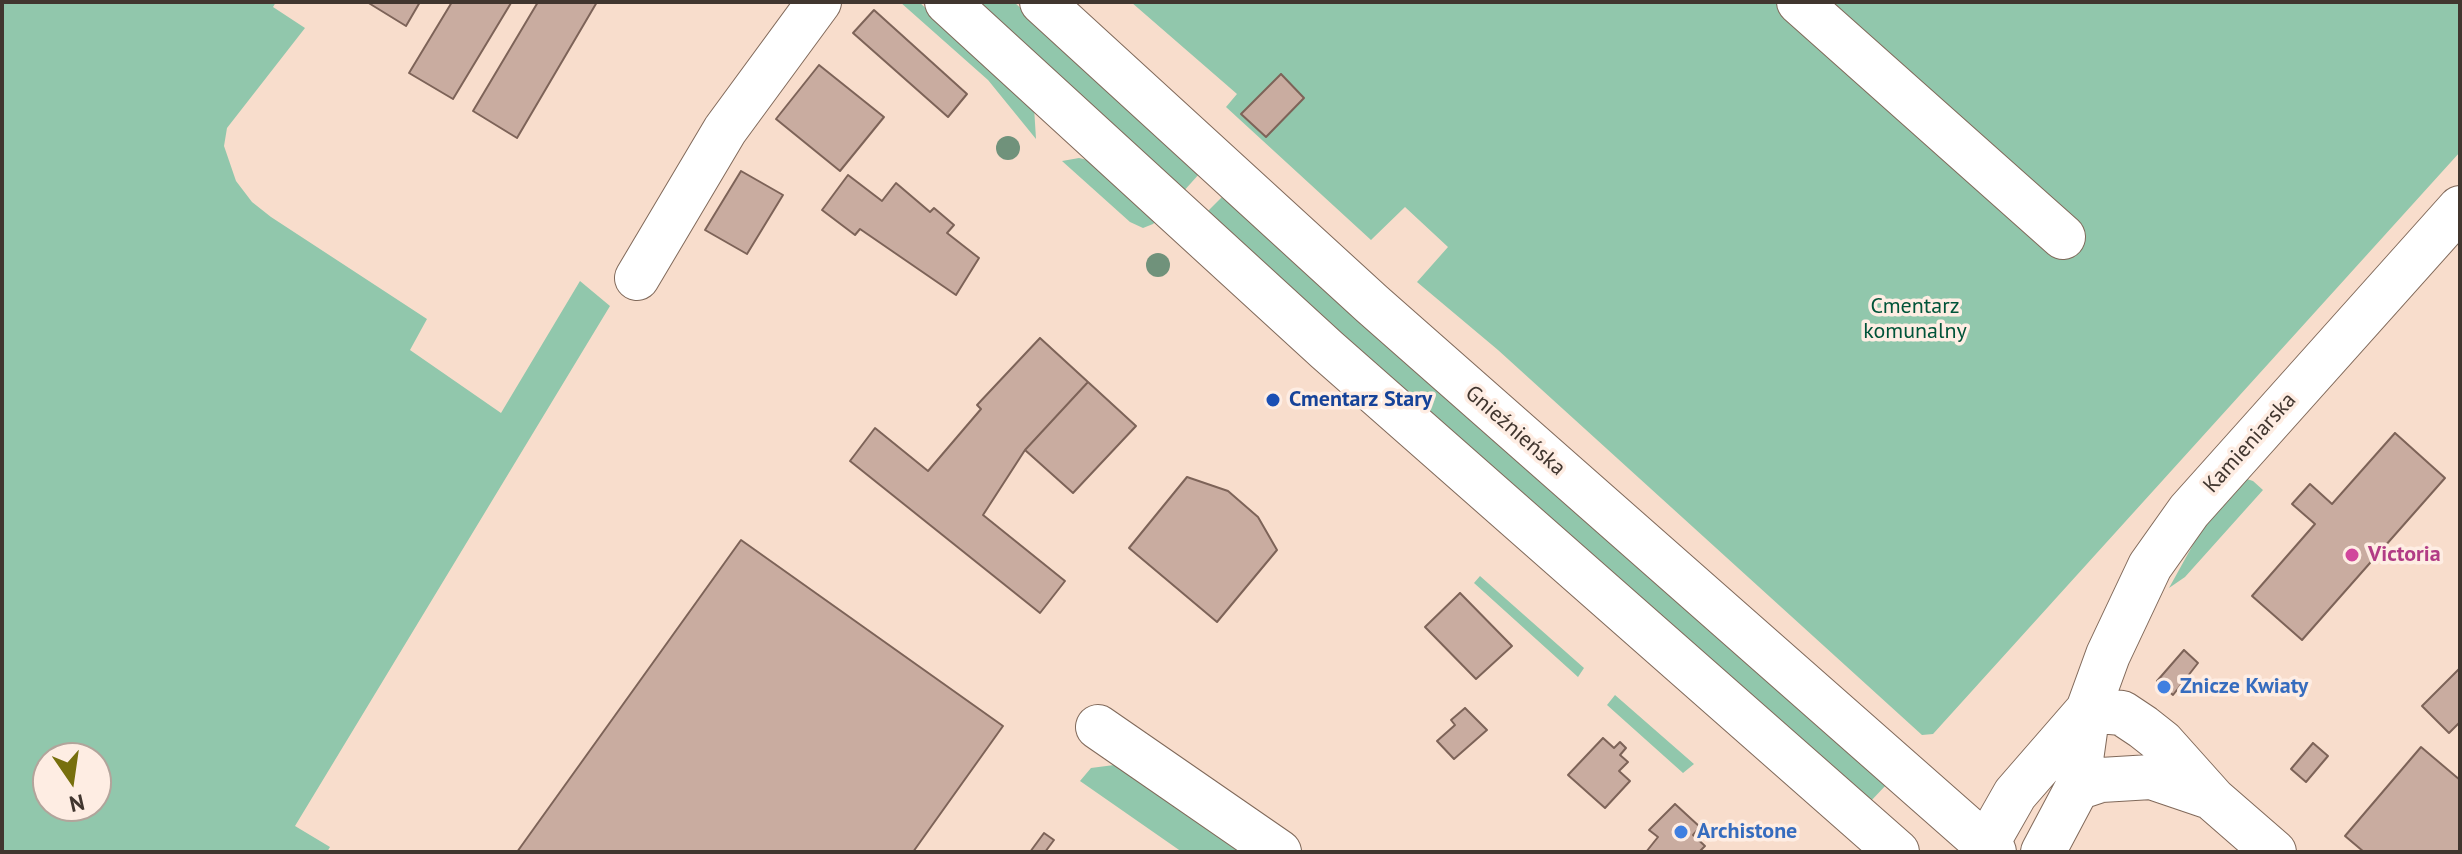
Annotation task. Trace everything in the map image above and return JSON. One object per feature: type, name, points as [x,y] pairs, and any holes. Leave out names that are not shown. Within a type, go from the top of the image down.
[{"type":"main road","points":[[637,278],[725,130],[819,2]]},
{"type":"main road","points":[[947,2],[1360,379],[1897,852]]},
{"type":"main road","name":"Gnieźnieńska","points":[[1042,2],[1337,273],[1987,850]]},
{"type":"main road","points":[[1799,2],[2063,237]]},
{"type":"main road","name":"Kamieniarska","points":[[2043,852],[2077,788],[2088,710],[2130,606],[2150,566],[2189,511],[2460,208]]},
{"type":"main road","points":[[2088,710],[2122,713],[2143,727],[2162,742],[2213,799],[2274,852]]},
{"type":"main road","name":"Kamieniarska","points":[[1987,850],[2015,794],[2088,710]]},
{"type":"main road","points":[[1098,727],[1279,852]]},
{"type":"main road","points":[[2077,788],[2101,780],[2151,777],[2213,799]]},
{"type":"green space","points":[[2,2],[276,2],[273,7],[305,28],[227,128],[224,146],[236,181],[252,202],[271,217],[427,319],[410,350],[501,413],[580,281],[610,306],[295,826],[330,847],[327,852],[2,852]]},
{"type":"green space","points":[[900,2],[919,2],[1034,107],[1036,139],[988,80]]},
{"type":"green space","points":[[975,2],[1014,2],[1200,173],[1182,193]]},
{"type":"green space","name":"Cmentarz komunalny","points":[[1131,2],[2460,2],[2460,152],[1933,734],[1922,735],[1498,350],[1417,282],[1448,247],[1405,207],[1371,240],[1226,107],[1237,94]]},
{"type":"green space","points":[[1079,158],[1092,161],[1157,220],[1143,228],[1130,222],[1062,161]]},
{"type":"green space","points":[[1224,195],[1887,784],[1869,803],[1205,214]]},
{"type":"green space","points":[[2244,478],[2263,490],[2185,577],[2169,588],[2200,532]]},
{"type":"green space","points":[[1480,576],[1584,668],[1578,677],[1474,583]]},
{"type":"green space","points":[[1615,695],[1694,764],[1683,773],[1607,705]]},
{"type":"green space","points":[[1114,765],[1125,768],[1251,852],[1182,852],[1080,781],[1091,768]]},
{"type":"building","points":[[367,2],[420,2],[406,26]]},
{"type":"building","points":[[452,2],[511,3],[453,99],[409,73]]},
{"type":"building","points":[[538,2],[597,2],[517,138],[473,111]]},
{"type":"building","points":[[874,10],[967,94],[948,117],[853,33]]},
{"type":"building","points":[[819,65],[884,117],[840,171],[776,119]]},
{"type":"building","points":[[1281,74],[1304,98],[1266,137],[1241,114]]},
{"type":"building","points":[[741,171],[783,195],[747,254],[705,230]]},
{"type":"building","points":[[848,175],[882,201],[896,183],[930,212],[934,208],[954,225],[947,233],[979,258],[956,295],[860,229],[855,235],[822,210]]},
{"type":"building","points":[[1040,338],[1088,382],[1025,450],[983,515],[1065,581],[1040,613],[850,461],[875,428],[928,471],[981,409],[977,405]]},
{"type":"building","points":[[1088,382],[1136,426],[1073,493],[1025,450]]},
{"type":"building","points":[[2395,433],[2445,478],[2302,640],[2252,596],[2315,524],[2292,504],[2310,484],[2332,504]]},
{"type":"building","points":[[1187,477],[1228,491],[1258,517],[1277,550],[1217,622],[1129,548]]},
{"type":"building","points":[[741,540],[1003,726],[913,852],[517,852]]},
{"type":"building","points":[[1460,593],[1512,646],[1476,679],[1425,627]]},
{"type":"building","points":[[2184,650],[2198,663],[2173,695],[2157,681]]},
{"type":"building","points":[[2460,668],[2460,722],[2449,733],[2422,706]]},
{"type":"building","points":[[1465,708],[1487,730],[1454,759],[1437,741],[1455,725],[1451,720]]},
{"type":"building","points":[[1603,738],[1614,748],[1620,742],[1626,748],[1620,755],[1628,762],[1619,771],[1630,781],[1605,808],[1568,775]]},
{"type":"building","points":[[2313,743],[2328,756],[2306,782],[2291,769]]},
{"type":"building","points":[[2421,747],[2460,780],[2460,852],[2364,852],[2345,836]]},
{"type":"building","points":[[1675,804],[1700,827],[1693,835],[1705,846],[1699,852],[1646,852],[1658,837],[1649,830]]},
{"type":"building","points":[[1044,833],[1054,840],[1045,852],[1030,852]]},
{"type":"place","name":"Cmentarz Stary","points":[[1273,400]]},
{"type":"place","name":"Victoria","points":[[2352,555]]},
{"type":"place","name":"Znicze Kwiaty","points":[[2164,687]]},
{"type":"place","name":"Archistone","points":[[1681,832]]}]
